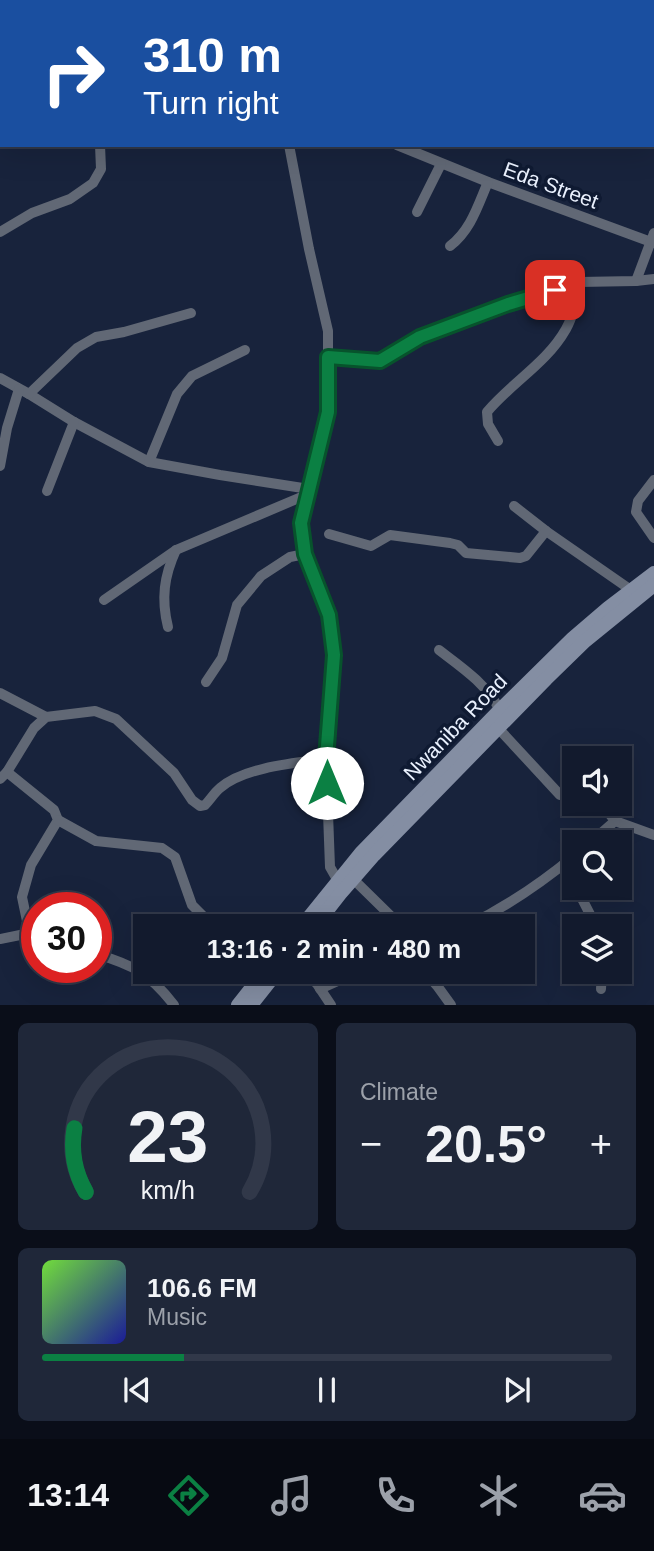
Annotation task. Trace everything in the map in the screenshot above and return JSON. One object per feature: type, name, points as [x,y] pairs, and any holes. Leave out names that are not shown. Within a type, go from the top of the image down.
[{"type":"main road","name":"Nwaniba Road","points":[[313,914],[346,877],[362,853],[500,710],[573,638],[654,573]]},
{"type":"main road","points":[[323,914],[346,877],[585,641],[654,586]]},
{"type":"main road","points":[[238,1005],[255,984]]},
{"type":"main road","points":[[251,1005],[268,984]]},
{"type":"street","points":[[0,232],[32,214],[70,199],[93,183],[101,169],[100,147]]},
{"type":"street","points":[[289,147],[328,331],[328,412],[301,523],[305,554],[329,615],[334,655],[326,759],[330,867],[346,877],[388,914]]},
{"type":"street","name":"Eda Street","points":[[402,147],[488,182],[653,239]]},
{"type":"street","points":[[417,212],[442,164]]},
{"type":"street","points":[[450,246],[468,228],[488,182]]},
{"type":"street","points":[[636,281],[653,239]]},
{"type":"street","points":[[328,357],[380,361],[420,337],[508,304],[579,282],[654,279]]},
{"type":"street","points":[[498,441],[488,424],[486,412],[547,355],[566,329],[575,306],[579,282]]},
{"type":"street","points":[[0,466],[8,428],[24,392],[77,348],[96,337],[191,313]]},
{"type":"street","points":[[149,462],[177,394],[192,376],[245,350]]},
{"type":"street","points":[[0,378],[149,462],[308,492]]},
{"type":"street","points":[[47,491],[74,422]]},
{"type":"street","points":[[654,480],[638,501],[636,512],[654,538]]},
{"type":"street","points":[[104,600],[176,550],[308,492]]},
{"type":"street","points":[[514,506],[631,590]]},
{"type":"street","points":[[329,534],[371,546],[390,535],[450,543],[466,553],[520,558],[526,556],[546,531]]},
{"type":"street","points":[[168,627],[163,607],[170,565],[176,550]]},
{"type":"street","points":[[206,682],[222,658],[237,605],[261,576],[290,557],[305,554]]},
{"type":"street","points":[[439,650],[474,677],[491,694],[500,710]]},
{"type":"street","points":[[0,693],[46,717]]},
{"type":"street","points":[[201,914],[192,905],[175,857],[162,848],[96,841],[58,820],[54,810],[4,776],[34,728],[46,717],[95,710],[116,719],[174,773],[191,800],[200,806],[205,805],[221,787],[251,773],[280,765],[326,759]]},
{"type":"street","points":[[498,728],[562,795]]},
{"type":"street","points":[[611,816],[615,821],[654,835]]},
{"type":"street","points":[[23,892],[31,865],[58,820]]},
{"type":"street","points":[[605,830],[615,821]]},
{"type":"street","points":[[491,914],[525,894],[562,866]]},
{"type":"street","points":[[0,939],[21,937]]},
{"type":"street","points":[[112,958],[145,973],[174,1005]]},
{"type":"street","points":[[316,984],[331,1005]]},
{"type":"street","points":[[320,989],[331,984]]},
{"type":"street","points":[[435,984],[451,1005]]},
{"type":"street","points":[[601,984],[601,989]]},
{"type":"route","points":[[327,783],[326,759],[334,655],[329,615],[305,554],[301,523],[328,412],[328,357],[380,361],[420,337],[508,304],[555,290]]}]
